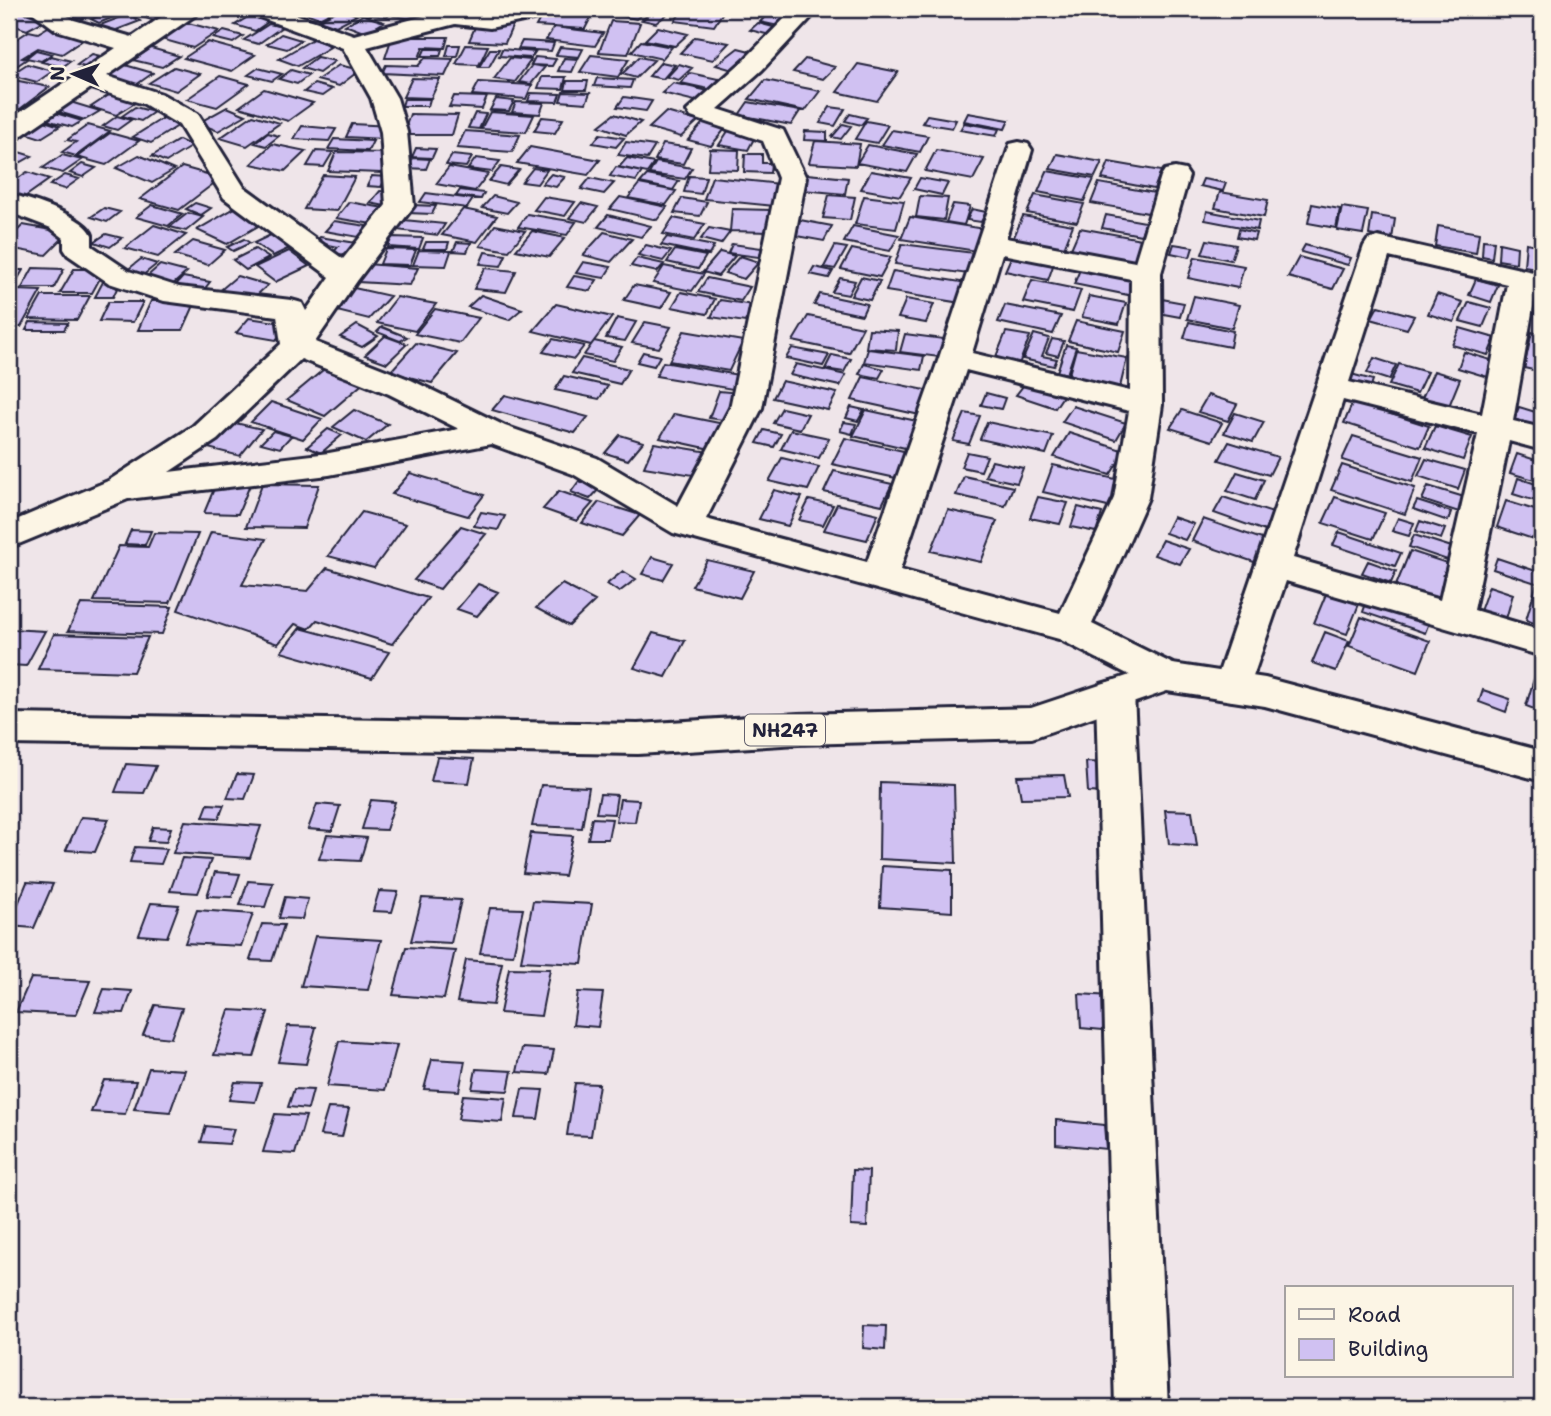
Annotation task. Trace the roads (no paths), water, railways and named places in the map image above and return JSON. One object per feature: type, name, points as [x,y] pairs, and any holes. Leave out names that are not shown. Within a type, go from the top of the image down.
[{"type":"main road","points":[[40,9],[65,25],[134,45]]},
{"type":"main road","points":[[9,132],[189,9]]},
{"type":"main road","points":[[258,9],[353,43],[459,12],[468,21],[499,19],[548,9]]},
{"type":"main road","points":[[685,526],[746,408],[792,178],[774,136],[700,111],[753,65],[807,9]]},
{"type":"main road","points":[[9,536],[120,489],[205,433],[297,346],[346,275],[400,206],[394,132],[384,98],[353,43]]},
{"type":"main road","points":[[86,78],[153,99],[189,120],[234,192],[346,275]]},
{"type":"main road","points":[[879,579],[955,358],[1019,150]]},
{"type":"main road","points":[[1070,629],[1131,498],[1146,405],[1146,273],[1175,176]]},
{"type":"main road","points":[[9,202],[61,222],[78,235],[78,249],[119,277],[175,295],[291,309],[297,346]]},
{"type":"main road","points":[[990,243],[1146,273]]},
{"type":"main road","points":[[1233,687],[1378,246],[1532,281],[1454,617]]},
{"type":"main road","points":[[297,346],[400,387],[494,433],[585,466],[685,526],[1070,629],[1166,677]]},
{"type":"main road","points":[[955,358],[1146,405]]},
{"type":"main road","points":[[1331,387],[1542,439]]},
{"type":"main road","points":[[120,489],[329,464],[494,433]]},
{"type":"main road","points":[[1273,565],[1542,643]]},
{"type":"main road","name":"NH247","points":[[9,729],[638,739],[799,729],[1032,723],[1166,677],[1265,692],[1542,766]]},
{"type":"main road","points":[[1115,695],[1142,1407]]}]
